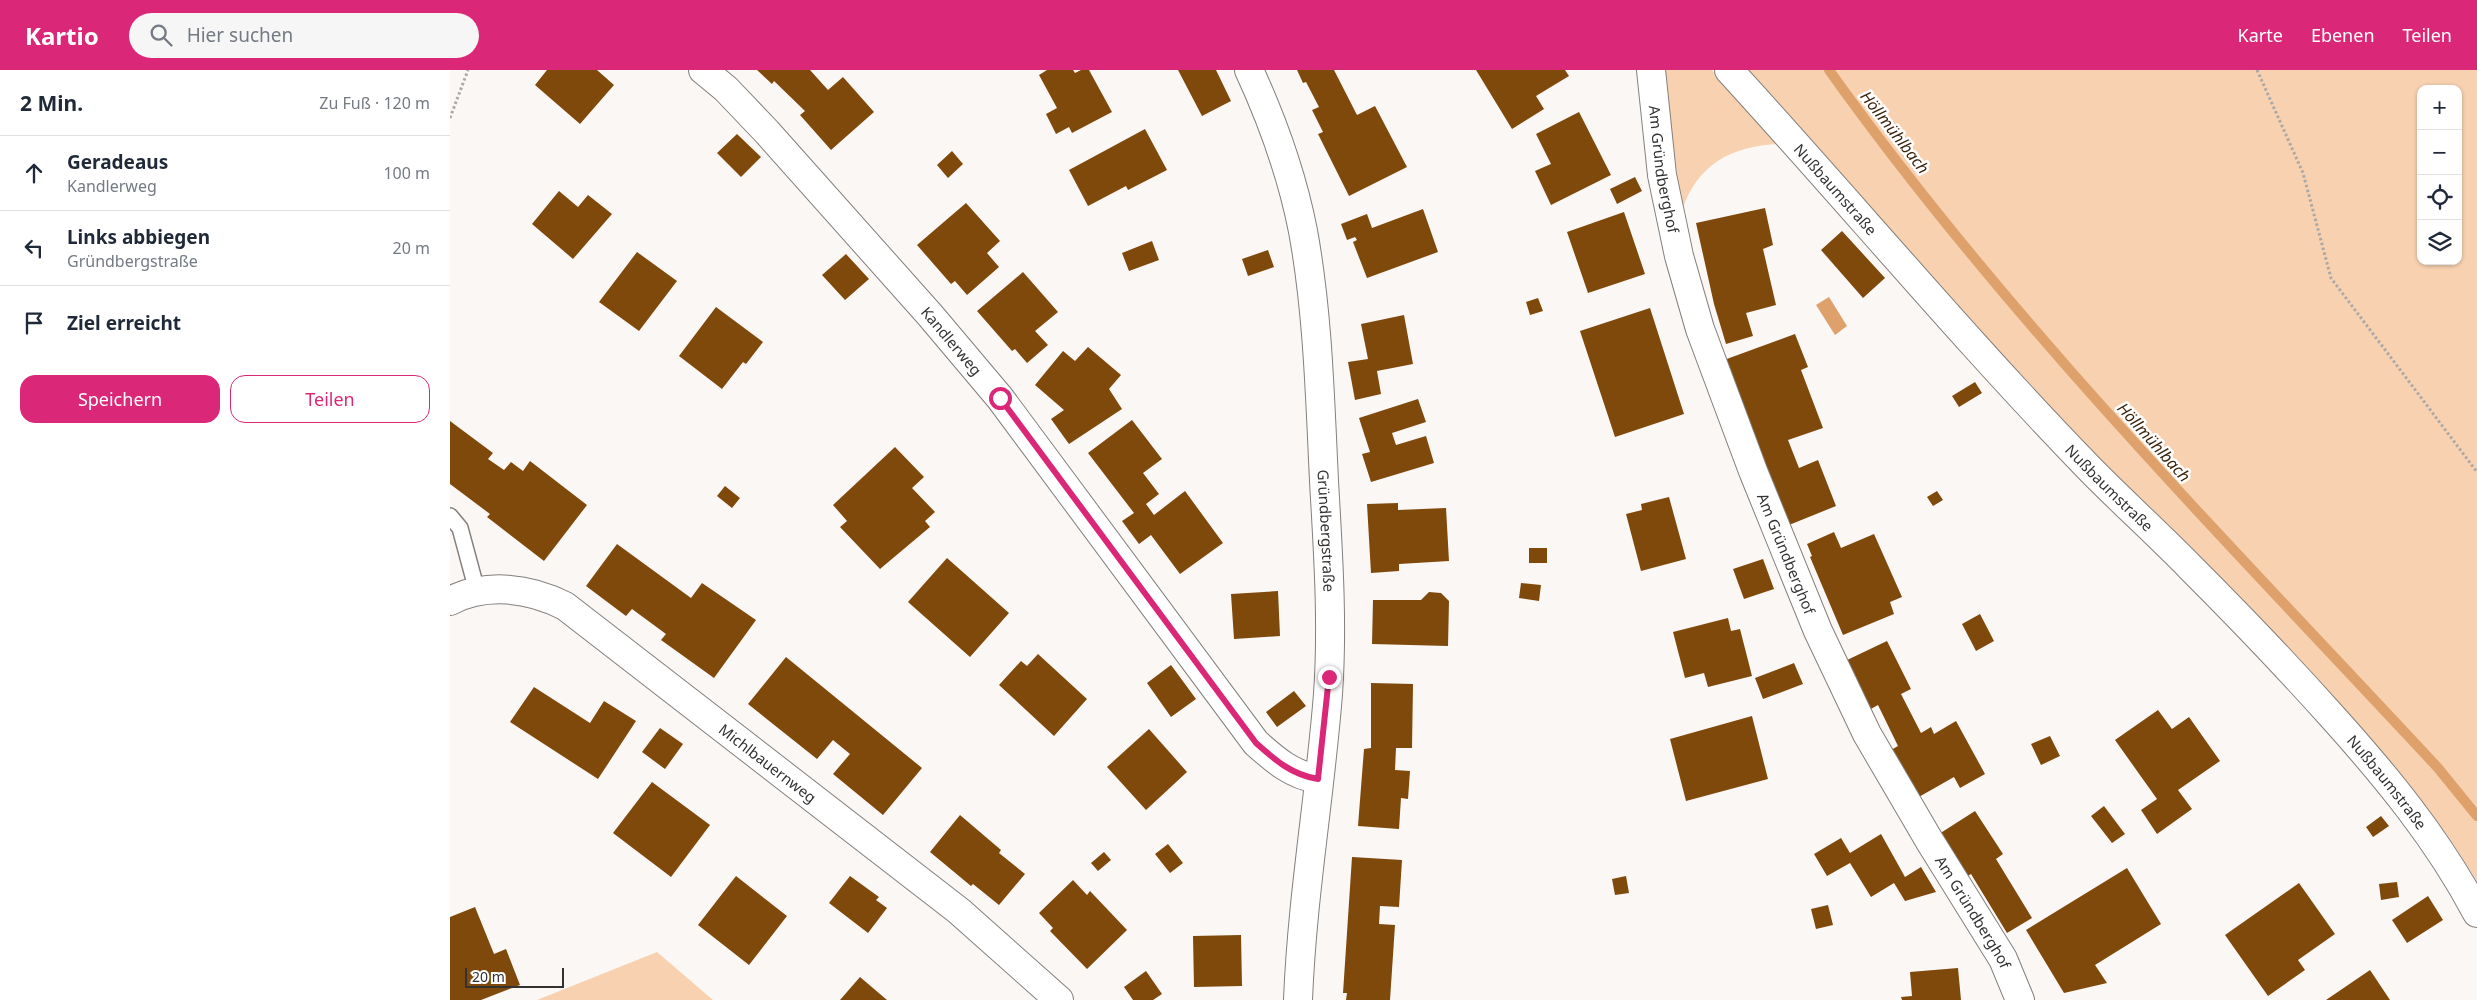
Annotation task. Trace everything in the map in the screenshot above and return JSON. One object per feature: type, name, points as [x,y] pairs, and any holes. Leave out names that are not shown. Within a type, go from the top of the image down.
[{"type":"street","name":"Kandlerweg","points":[[703,70],[726,89],[767,132],[930,315],[1000,398],[1256,743],[1275,760],[1293,772],[1318,779]]},
{"type":"street","name":"Gründbergstraße","points":[[1249,70],[1271,118],[1298,210],[1306,253],[1316,339],[1328,568],[1329,668],[1304,909],[1298,1000]]},
{"type":"street","name":"Am Gründberghof","points":[[1650,70],[1662,175],[1679,256],[1704,338],[1752,471],[1818,631],[1868,734],[1924,832],[1999,952],[2020,1000]]},
{"type":"street","name":"Nußbaumstraße","points":[[1729,70],[1832,183],[1904,268],[2001,376],[2089,468],[2273,651],[2346,732],[2398,793],[2440,850],[2477,913]]},
{"type":"street","name":"Michlbauernweg","points":[[450,601],[477,591],[518,590],[547,597],[565,606],[959,911],[1059,1000]]},
{"type":"lane","points":[[450,516],[460,528],[477,591]]},
{"type":"path","points":[[450,118],[468,70]]},
{"type":"path","points":[[2257,70],[2302,173],[2331,278],[2477,472]]},
{"type":"shaded area","points":[[1663,70],[1712,70],[1779,144],[1746,149],[1718,160],[1697,181],[1682,210]]},
{"type":"shaded area","points":[[1745,70],[2477,70],[2477,881],[2450,839],[2413,792],[2011,373]]},
{"type":"shaded area","points":[[1829,297],[1847,326],[1835,335],[1816,305]]},
{"type":"shaded area","points":[[657,952],[713,1000],[537,1000]]},
{"type":"building","points":[[547,70],[597,70],[614,85],[580,124],[535,85]]},
{"type":"building","points":[[757,70],[810,70],[828,90],[843,77],[874,112],[831,150],[800,115],[805,111],[774,81],[772,84]]},
{"type":"building","points":[[1047,70],[1073,70],[1075,73],[1081,70],[1089,70],[1112,112],[1072,133],[1069,127],[1056,134],[1046,114],[1057,108],[1039,75]]},
{"type":"building","points":[[1178,70],[1216,70],[1231,101],[1202,116]]},
{"type":"building","points":[[1297,70],[1334,70],[1357,115],[1375,106],[1407,167],[1349,196],[1318,134],[1323,132],[1312,110],[1319,107],[1306,82],[1303,83]]},
{"type":"building","points":[[1476,70],[1565,70],[1569,76],[1536,96],[1544,109],[1512,129]]},
{"type":"building","points":[[1579,112],[1611,175],[1551,205],[1535,171],[1551,164],[1536,134]]},
{"type":"building","points":[[1145,129],[1167,170],[1128,190],[1126,186],[1088,206],[1069,170]]},
{"type":"building","points":[[737,134],[761,157],[741,177],[717,153]]},
{"type":"building","points":[[952,151],[963,164],[948,178],[937,165]]},
{"type":"building","points":[[1635,177],[1642,191],[1617,204],[1610,189]]},
{"type":"building","points":[[559,191],[578,207],[588,195],[612,214],[573,259],[532,224]]},
{"type":"building","points":[[966,203],[1000,241],[987,253],[999,267],[967,295],[955,281],[951,284],[917,245]]},
{"type":"building","points":[[1765,208],[1773,245],[1763,249],[1776,305],[1746,313],[1753,336],[1726,344],[1714,304],[1696,223]]},
{"type":"building","points":[[1423,209],[1438,252],[1367,278],[1353,242],[1357,240],[1355,237],[1347,240],[1341,224],[1367,214],[1372,228]]},
{"type":"building","points":[[1624,212],[1645,274],[1588,293],[1567,232]]},
{"type":"building","points":[[1842,231],[1885,278],[1863,298],[1821,250]]},
{"type":"building","points":[[1152,241],[1159,260],[1129,271],[1122,253]]},
{"type":"building","points":[[1268,250],[1274,267],[1248,276],[1242,259]]},
{"type":"building","points":[[637,252],[677,281],[639,331],[599,302]]},
{"type":"building","points":[[846,254],[869,279],[845,300],[822,275]]},
{"type":"building","points":[[1023,272],[1058,312],[1035,331],[1048,345],[1027,363],[1015,349],[1012,351],[977,311]]},
{"type":"building","points":[[1538,298],[1543,311],[1530,315],[1526,302]]},
{"type":"building","points":[[716,307],[763,342],[746,364],[743,362],[722,389],[679,356]]},
{"type":"building","points":[[1650,308],[1684,414],[1615,437],[1580,331]]},
{"type":"building","points":[[1404,315],[1413,364],[1377,371],[1381,394],[1355,400],[1348,362],[1368,359],[1361,324]]},
{"type":"building","points":[[1795,334],[1808,367],[1801,370],[1823,428],[1788,440],[1799,468],[1818,460],[1836,506],[1789,525],[1724,360]]},
{"type":"building","points":[[1088,347],[1121,375],[1109,389],[1122,409],[1069,444],[1051,419],[1064,410],[1035,385],[1063,351],[1075,361]]},
{"type":"building","points":[[1975,382],[1982,393],[1959,407],[1952,396]]},
{"type":"building","points":[[1418,399],[1426,422],[1392,433],[1396,445],[1426,436],[1434,463],[1371,482],[1362,454],[1370,452],[1359,418]]},
{"type":"building","points":[[1132,420],[1162,459],[1143,473],[1159,494],[1146,504],[1154,515],[1185,491],[1223,543],[1180,574],[1151,535],[1139,544],[1122,521],[1134,513],[1088,453]]},
{"type":"building","points":[[450,421],[493,453],[488,459],[504,470],[511,462],[523,471],[530,461],[587,505],[544,561],[487,517],[490,514],[450,484]]},
{"type":"building","points":[[895,447],[924,477],[912,488],[935,512],[925,521],[930,527],[880,569],[840,527],[847,521],[833,505]]},
{"type":"building","points":[[725,486],[740,498],[732,508],[717,496]]},
{"type":"building","points":[[1937,491],[1943,500],[1933,506],[1927,497]]},
{"type":"building","points":[[1669,497],[1686,559],[1641,571],[1626,514],[1642,510],[1641,504]]},
{"type":"building","points":[[1398,503],[1398,510],[1446,508],[1449,561],[1399,564],[1399,571],[1371,573],[1367,504]]},
{"type":"building","points":[[1834,532],[1841,548],[1874,534],[1902,597],[1890,602],[1894,614],[1843,635],[1810,557],[1812,556],[1807,544]]},
{"type":"building","points":[[617,544],[691,598],[702,583],[756,620],[714,678],[661,640],[666,634],[632,609],[626,616],[586,586]]},
{"type":"building","points":[[1529,548],[1547,548],[1547,563],[1529,563]]},
{"type":"building","points":[[947,558],[1009,613],[970,657],[908,602]]},
{"type":"building","points":[[1763,559],[1774,589],[1744,599],[1733,569]]},
{"type":"building","points":[[1521,583],[1541,585],[1539,601],[1519,598]]},
{"type":"building","points":[[1278,591],[1280,636],[1234,639],[1231,594]]},
{"type":"building","points":[[1429,592],[1441,593],[1449,601],[1448,646],[1372,644],[1373,600],[1421,600]]},
{"type":"building","points":[[1980,614],[1994,641],[1976,651],[1962,624]]},
{"type":"building","points":[[1728,618],[1731,631],[1740,629],[1752,676],[1708,687],[1704,673],[1685,678],[1673,632]]},
{"type":"building","points":[[1887,641],[1911,689],[1901,694],[1921,733],[1931,727],[1934,734],[1956,721],[1985,774],[1960,788],[1954,777],[1917,798],[1891,750],[1898,746],[1878,705],[1869,710],[1845,661]]},
{"type":"building","points":[[1038,654],[1087,699],[1054,736],[999,685],[1021,661],[1027,666]]},
{"type":"building","points":[[786,657],[922,768],[883,815],[833,774],[850,754],[833,740],[817,759],[748,704]]},
{"type":"building","points":[[1794,663],[1803,684],[1763,699],[1755,678]]},
{"type":"building","points":[[1171,665],[1196,699],[1171,717],[1147,683]]},
{"type":"building","points":[[1371,683],[1413,684],[1412,748],[1396,748],[1395,770],[1410,771],[1408,799],[1401,798],[1399,829],[1358,826],[1364,749],[1371,748]]},
{"type":"building","points":[[534,687],[590,723],[604,701],[636,721],[598,779],[510,722]]},
{"type":"building","points":[[1294,691],[1306,706],[1277,727],[1266,712]]},
{"type":"building","points":[[2158,710],[2172,729],[2189,717],[2220,761],[2178,790],[2192,809],[2157,834],[2141,810],[2157,799],[2115,740]]},
{"type":"building","points":[[1752,716],[1768,779],[1686,801],[1670,739]]},
{"type":"building","points":[[660,728],[683,744],[665,769],[642,752]]},
{"type":"building","points":[[1149,729],[1187,772],[1146,810],[1107,767]]},
{"type":"building","points":[[2050,736],[2060,756],[2041,765],[2031,744]]},
{"type":"building","points":[[652,782],[710,825],[671,877],[613,833]]},
{"type":"building","points":[[2104,806],[2125,834],[2112,843],[2091,816]]},
{"type":"building","points":[[1975,811],[2003,854],[1996,859],[2032,918],[2007,933],[1971,874],[1966,877],[1939,834]]},
{"type":"building","points":[[960,815],[1001,850],[999,853],[1025,874],[999,905],[973,884],[971,886],[930,852]]},
{"type":"building","points":[[2381,816],[2389,826],[2373,837],[2366,827]]},
{"type":"building","points":[[1881,834],[1905,877],[1921,867],[1936,892],[1905,901],[1894,883],[1871,897],[1850,863],[1827,876],[1814,854],[1841,838],[1850,853]]},
{"type":"building","points":[[1168,844],[1183,863],[1170,873],[1155,854]]},
{"type":"building","points":[[1104,852],[1111,860],[1098,871],[1091,863]]},
{"type":"building","points":[[1352,857],[1402,860],[1399,907],[1380,906],[1379,924],[1395,925],[1390,1000],[1346,1000],[1347,993],[1343,993]]},
{"type":"building","points":[[2127,868],[2161,924],[2095,965],[2107,983],[2064,993],[2026,930]]},
{"type":"building","points":[[736,876],[787,916],[749,965],[698,925]]},
{"type":"building","points":[[850,876],[879,897],[876,900],[887,908],[868,933],[829,903]]},
{"type":"building","points":[[1626,876],[1629,893],[1615,895],[1612,879]]},
{"type":"building","points":[[1073,880],[1087,895],[1090,891],[1127,930],[1087,969],[1050,931],[1053,928],[1039,913]]},
{"type":"building","points":[[2397,882],[2399,897],[2381,900],[2379,884]]},
{"type":"building","points":[[2299,883],[2335,934],[2298,960],[2305,970],[2268,996],[2225,935]]},
{"type":"building","points":[[2428,896],[2443,920],[2407,943],[2392,920]]},
{"type":"building","points":[[1828,905],[1833,925],[1816,929],[1811,909]]},
{"type":"building","points":[[475,907],[494,954],[506,949],[520,985],[481,1000],[450,1000],[450,917]]},
{"type":"building","points":[[1241,935],[1242,986],[1194,987],[1193,936]]},
{"type":"building","points":[[1958,968],[1961,1000],[1902,1000],[1901,997],[1912,996],[1910,972]]},
{"type":"building","points":[[2370,970],[2390,1000],[2326,1000]]},
{"type":"building","points":[[1146,971],[1162,994],[1153,1000],[1133,1000],[1124,987]]},
{"type":"building","points":[[860,977],[887,1000],[840,1000]]},
{"type":"waterway","name":"Höllmühlbach","points":[[1829,70],[1898,163],[2045,342],[2200,514],[2438,768],[2477,816]]},
{"type":"route","points":[[1000,398],[1256,743],[1275,760],[1293,772],[1306,777],[1318,779],[1329,677]]}]
